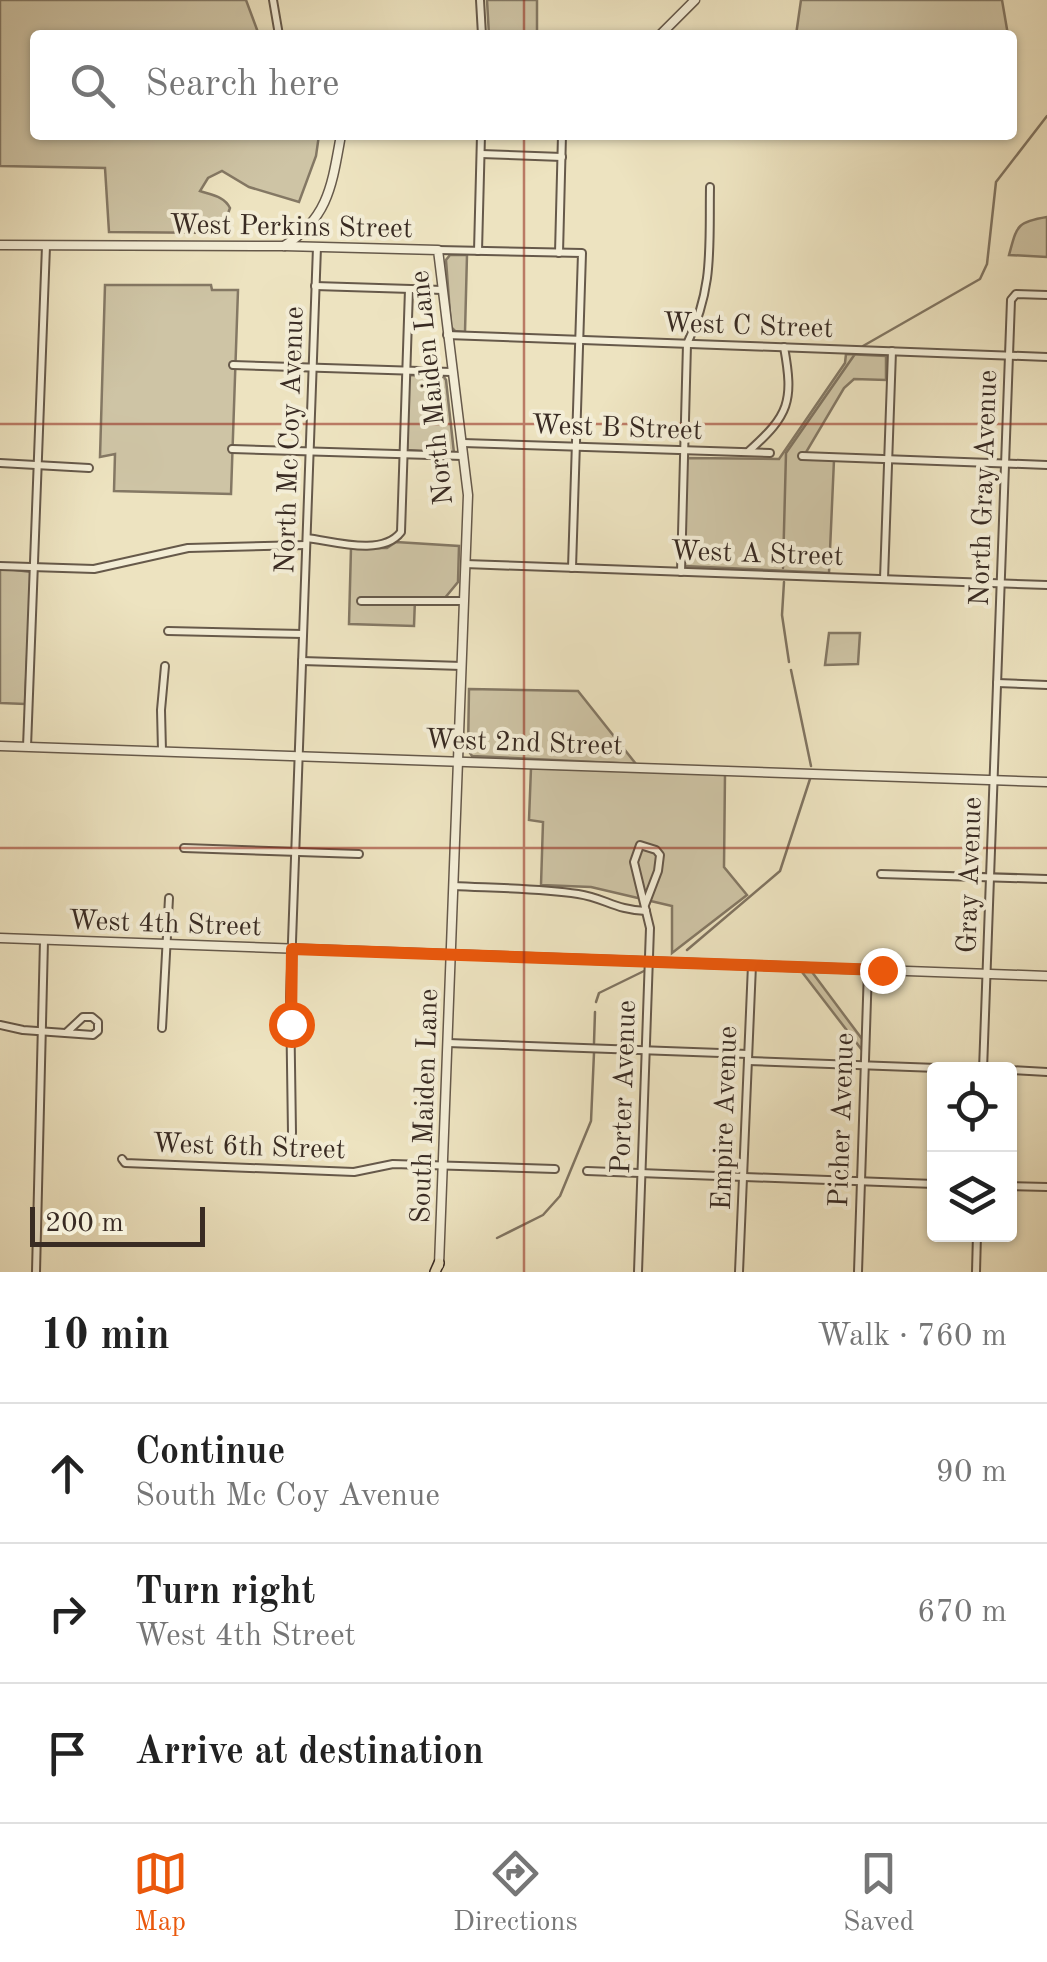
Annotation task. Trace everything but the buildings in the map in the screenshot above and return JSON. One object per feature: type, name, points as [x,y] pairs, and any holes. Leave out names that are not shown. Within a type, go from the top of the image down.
[{"type":"street","points":[[273,0],[278,30]]},
{"type":"street","points":[[480,0],[482,30]]},
{"type":"street","points":[[665,30],[695,0]]},
{"type":"street","points":[[284,246],[309,228],[323,208],[340,140]]},
{"type":"street","points":[[478,251],[481,140]]},
{"type":"street","points":[[559,253],[562,140]]},
{"type":"street","points":[[480,154],[562,157]]},
{"type":"street","points":[[681,572],[687,344],[702,310],[708,282],[710,187]]},
{"type":"street","name":"West Perkins Street","points":[[0,245],[582,253],[580,340]]},
{"type":"street","points":[[27,747],[46,246]]},
{"type":"street","name":"North Mc Coy Avenue","points":[[292,1132],[292,949],[316,247]]},
{"type":"street","name":"North Maiden Lane","points":[[438,250],[468,495],[460,762]]},
{"type":"street","points":[[315,286],[442,290]]},
{"type":"street","points":[[0,566],[94,568],[188,548],[307,542],[380,545],[397,537],[402,527],[409,289]]},
{"type":"street","name":"North Gray Avenue","points":[[997,683],[1013,296],[1047,295]]},
{"type":"street","name":"West C Street","points":[[447,335],[1047,357]]},
{"type":"street","points":[[572,568],[580,340]]},
{"type":"street","points":[[748,452],[783,416],[789,388],[784,347]]},
{"type":"street","points":[[884,579],[892,351]]},
{"type":"street","points":[[233,364],[451,372]]},
{"type":"street","name":"West B Street","points":[[463,443],[770,453]]},
{"type":"street","points":[[232,449],[464,456]]},
{"type":"street","points":[[802,456],[1047,464]]},
{"type":"street","points":[[0,463],[88,468]]},
{"type":"street","name":"West A Street","points":[[465,564],[1047,585]]},
{"type":"street","points":[[361,601],[464,601]]},
{"type":"street","points":[[168,631],[303,634]]},
{"type":"street","points":[[302,661],[462,666]]},
{"type":"street","points":[[162,751],[165,666]]},
{"type":"street","points":[[997,683],[1047,685]]},
{"type":"street","name":"Gray Avenue","points":[[983,1062],[997,683]]},
{"type":"street","name":"West 2nd Street","points":[[0,746],[1047,782]]},
{"type":"street","name":"South Maiden Lane","points":[[438,1269],[460,762]]},
{"type":"street","name":"Porter Avenue","points":[[638,1272],[650,962],[650,928],[645,908],[634,862],[640,845],[656,850],[660,862],[645,908]]},
{"type":"street","points":[[184,848],[359,854]]},
{"type":"street","points":[[882,874],[1047,879]]},
{"type":"street","points":[[452,886],[571,893],[597,897],[620,909],[645,908]]},
{"type":"street","points":[[162,1028],[169,898]]},
{"type":"street","name":"West 4th Street","points":[[0,938],[1047,976]]},
{"type":"street","points":[[36,1272],[44,940]]},
{"type":"street","name":"Empire Avenue","points":[[739,1272],[752,965]]},
{"type":"street","name":"Picher Avenue","points":[[858,1272],[868,969]]},
{"type":"street","points":[[0,1025],[93,1035],[98,1032],[98,1022],[82,1017],[66,1032]]},
{"type":"street","points":[[448,1043],[647,1050],[927,1067]]},
{"type":"street","points":[[1017,1070],[1047,1072]]},
{"type":"street","name":"West 6th Street","points":[[122,1159],[125,1163],[354,1172],[393,1164],[554,1170]]},
{"type":"street","points":[[587,1171],[927,1184]]},
{"type":"street","points":[[1017,1186],[1047,1187]]},
{"type":"street","points":[[976,1272],[977,1242]]},
{"type":"shaded area","points":[[0,0],[246,0],[257,30],[30,30],[30,140],[318,140],[299,202],[249,187],[222,171],[208,178],[200,191],[221,198],[230,208],[221,233],[109,232],[105,168],[0,166]]},
{"type":"shaded area","points":[[487,0],[537,0],[537,30],[489,30]]},
{"type":"shaded area","points":[[801,0],[1002,0],[1007,30],[797,30]]},
{"type":"shaded area","points":[[1047,217],[1047,257],[1009,255],[1019,227]]},
{"type":"shaded area","points":[[450,255],[467,255],[465,332],[451,327],[446,260]]},
{"type":"shaded area","points":[[105,285],[211,285],[212,290],[238,290],[231,494],[114,491],[115,454],[100,457]]},
{"type":"shaded area","points":[[846,354],[886,356],[886,380],[854,379],[844,388],[802,459],[834,460],[829,573],[684,566],[687,458],[779,459],[845,363]]},
{"type":"shaded area","points":[[408,375],[446,380],[454,453],[407,450]]},
{"type":"shaded area","points":[[396,542],[459,546],[458,582],[444,599],[415,599],[414,626],[349,624],[351,548],[387,548]]},
{"type":"shaded area","points":[[0,568],[31,572],[25,704],[0,703]]},
{"type":"shaded area","points":[[829,633],[860,633],[858,664],[825,665]]},
{"type":"shaded area","points":[[469,689],[578,691],[636,764],[472,756],[468,750]]},
{"type":"shaded area","points":[[531,768],[725,774],[724,867],[747,895],[672,953],[672,906],[591,887],[541,885],[543,822],[529,820]]},
{"type":"shaded area","points":[[802,972],[812,972],[862,1039],[862,1050]]},
{"type":"waterway","points":[[863,346],[980,279],[987,264],[996,182],[1047,116]]},
{"type":"waterway","points":[[783,568],[786,453],[855,354]]},
{"type":"waterway","points":[[784,582],[782,615],[789,662]]},
{"type":"waterway","points":[[791,670],[811,766]]},
{"type":"waterway","points":[[687,950],[780,871],[810,779]]},
{"type":"waterway","points":[[596,1002],[599,993],[644,971]]},
{"type":"waterway","points":[[594,1043],[595,1012]]},
{"type":"waterway","points":[[497,1238],[543,1215],[560,1196],[591,1121],[594,1053]]},
{"type":"route","points":[[291,1024],[292,949],[882,970]]}]
